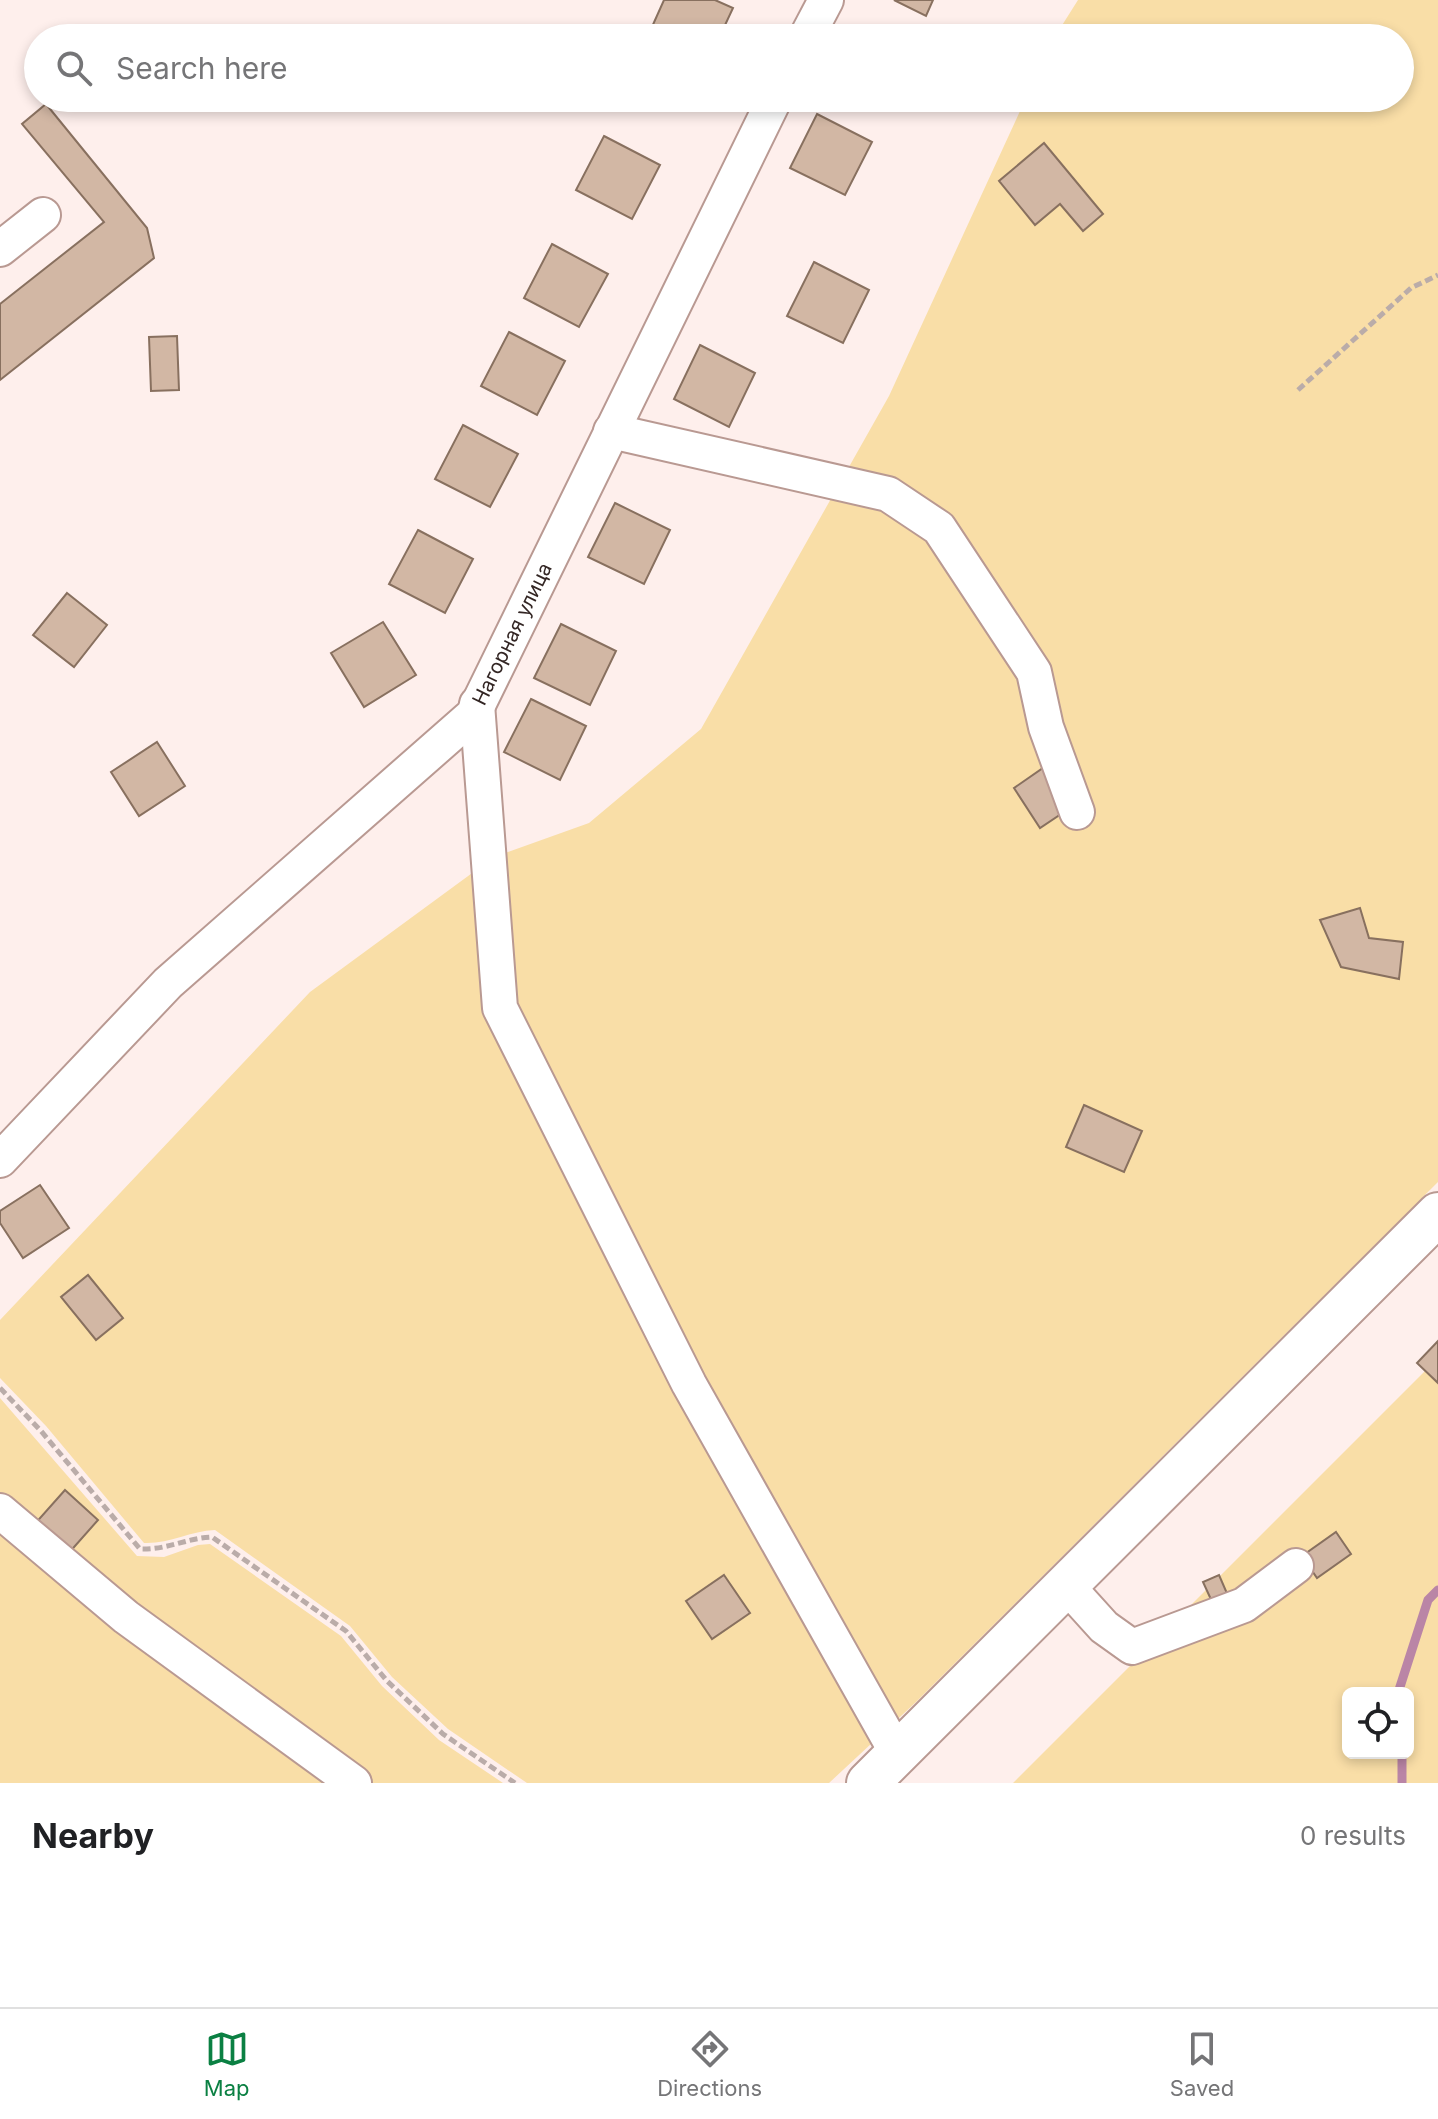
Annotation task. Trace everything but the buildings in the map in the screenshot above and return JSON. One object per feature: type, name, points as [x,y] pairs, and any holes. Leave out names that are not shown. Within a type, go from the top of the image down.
[{"type":"main road","points":[[868,1783],[1438,1214]]},
{"type":"street","points":[[813,24],[826,0]]},
{"type":"street","name":"Нагорная улица","points":[[0,1160],[168,983],[473,715],[768,112]]},
{"type":"street","points":[[0,249],[43,215]]},
{"type":"street","points":[[611,431],[888,494],[939,528],[1034,672],[1046,727],[1077,812]]},
{"type":"street","points":[[477,704],[500,1008],[689,1384],[897,1753]]},
{"type":"street","points":[[0,1511],[126,1617],[354,1783]]},
{"type":"street","points":[[1066,1585],[1104,1627],[1132,1647],[1244,1605],[1296,1566]]},
{"type":"path","points":[[1298,390],[1411,288],[1438,275]]},
{"type":"path","points":[[0,1388],[41,1431],[140,1549],[163,1550],[196,1537],[212,1537],[346,1631],[387,1681],[443,1734],[515,1783]]},
{"type":"shaded area","points":[[1078,0],[1438,0],[1438,1182],[915,1703],[829,1783],[527,1783],[448,1729],[392,1677],[350,1626],[215,1530],[144,1543],[46,1426],[0,1378],[0,1320],[310,992],[494,857],[589,823],[701,729],[889,396],[1020,112],[1414,112],[1414,24],[1063,24]]},
{"type":"shaded area","points":[[1438,1358],[1438,1783],[1013,1783]]},
{"type":"shaded area","points":[[0,1398],[137,1556],[164,1557],[210,1544],[341,1636],[382,1686],[439,1740],[503,1783],[0,1783]]},
{"type":"waterway","points":[[1400,1687],[1428,1600],[1438,1590]]},
{"type":"waterway","points":[[1402,1759],[1402,1783]]}]
